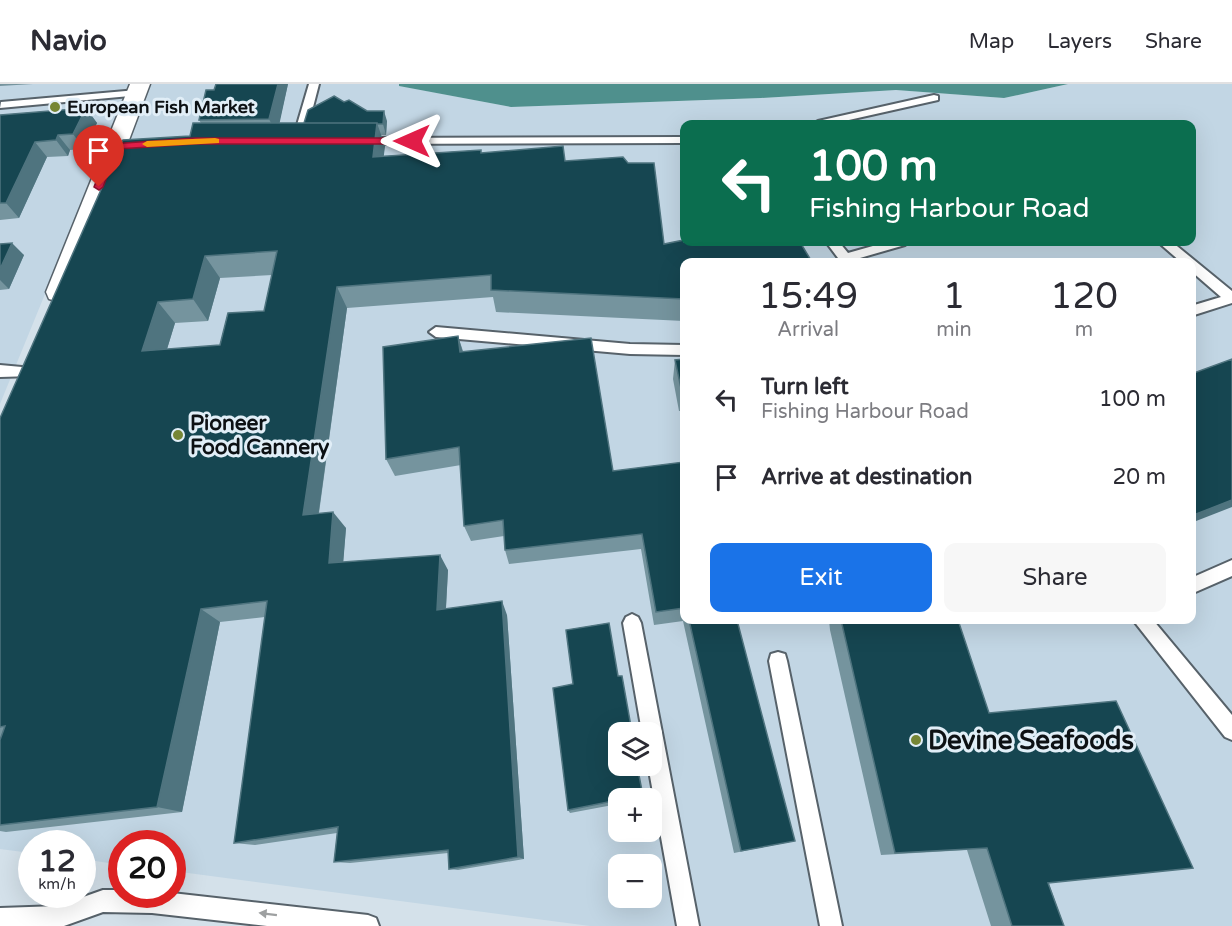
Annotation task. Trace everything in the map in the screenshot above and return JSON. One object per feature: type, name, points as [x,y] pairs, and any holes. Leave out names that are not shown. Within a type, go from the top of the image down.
[{"type":"street","points":[[49,318],[120,146],[139,88]]},
{"type":"lane","points":[[298,141],[314,84]]},
{"type":"lane","points":[[1,105],[139,88]]},
{"type":"lane","points":[[836,120],[934,98]]},
{"type":"lane","points":[[345,141],[680,140]]},
{"type":"lane","points":[[835,246],[844,258]]},
{"type":"lane","points":[[852,258],[888,246]]},
{"type":"lane","points":[[1169,246],[1184,258]]},
{"type":"lane","points":[[1196,268],[1232,298]]},
{"type":"lane","points":[[1196,309],[1232,298]]},
{"type":"lane","points":[[436,332],[630,349],[680,350]]},
{"type":"lane","points":[[0,371],[28,372]]},
{"type":"lane","points":[[1196,584],[1232,568]]},
{"type":"lane","points":[[632,623],[688,926]]},
{"type":"lane","points":[[1145,624],[1232,730]]},
{"type":"lane","points":[[778,661],[831,926]]},
{"type":"lane","points":[[0,919],[62,921],[103,901],[152,902],[368,926]]},
{"type":"shaded area","points":[[0,84],[131,84],[0,404]]},
{"type":"shaded area","points":[[149,84],[399,84],[511,107],[761,98],[896,90],[1004,98],[1068,84],[1232,84],[1232,926],[590,926],[186,873],[186,830],[108,830],[108,863],[96,861],[96,830],[18,830],[18,851],[0,849],[0,483]]},
{"type":"shaded area","points":[[399,84],[1068,84],[1004,98],[896,90],[761,98],[511,107],[399,86]]},
{"type":"building","points":[[216,84],[278,84],[269,119],[199,120],[206,90],[214,90]]},
{"type":"building","points":[[334,96],[344,102],[349,100],[367,111],[384,111],[383,124],[304,123],[308,110]]},
{"type":"building","points":[[86,108],[73,134],[58,135],[56,140],[35,142],[6,203],[0,203],[0,115]]},
{"type":"building","points":[[193,123],[377,123],[373,157],[481,150],[481,153],[563,146],[565,161],[623,157],[628,163],[654,163],[664,244],[680,241],[680,246],[802,246],[810,258],[680,258],[680,299],[491,290],[491,275],[337,287],[303,515],[333,512],[329,563],[440,555],[437,610],[502,601],[518,857],[449,869],[448,850],[334,862],[338,827],[234,843],[267,601],[201,609],[157,807],[0,825],[0,740],[5,726],[0,727],[0,418],[123,140],[190,136]],"holes":[[[277,251],[264,311],[228,313],[220,345],[142,351],[158,302],[193,299],[205,256]]]},
{"type":"building","points":[[12,243],[0,269],[0,244]]},
{"type":"building","points":[[458,336],[460,352],[591,338],[613,471],[680,463],[680,609],[656,612],[642,534],[505,550],[503,520],[464,526],[459,447],[386,459],[383,347]]},
{"type":"building","points":[[680,359],[680,384],[675,360]]},
{"type":"building","points":[[1232,359],[1232,500],[1196,514],[1196,372]]},
{"type":"building","points":[[609,623],[618,676],[622,676],[630,722],[608,722],[608,776],[639,776],[641,788],[608,788],[608,802],[568,810],[553,688],[573,684],[566,630]]},
{"type":"building","points":[[690,624],[738,624],[795,841],[741,851]]},
{"type":"building","points":[[842,624],[959,624],[989,713],[1116,701],[1193,868],[1048,883],[1064,926],[1012,926],[987,848],[895,853]]},
{"type":"slow traffic","points":[[147,144],[215,141]]},
{"type":"place","name":"European Fish Market","points":[[55,107]]},
{"type":"place","name":"Pioneer Food Cannery","points":[[178,435]]},
{"type":"place","name":"Devine Seafoods","points":[[916,740]]},
{"type":"route","points":[[99,187],[114,146],[195,141],[412,141]]}]
